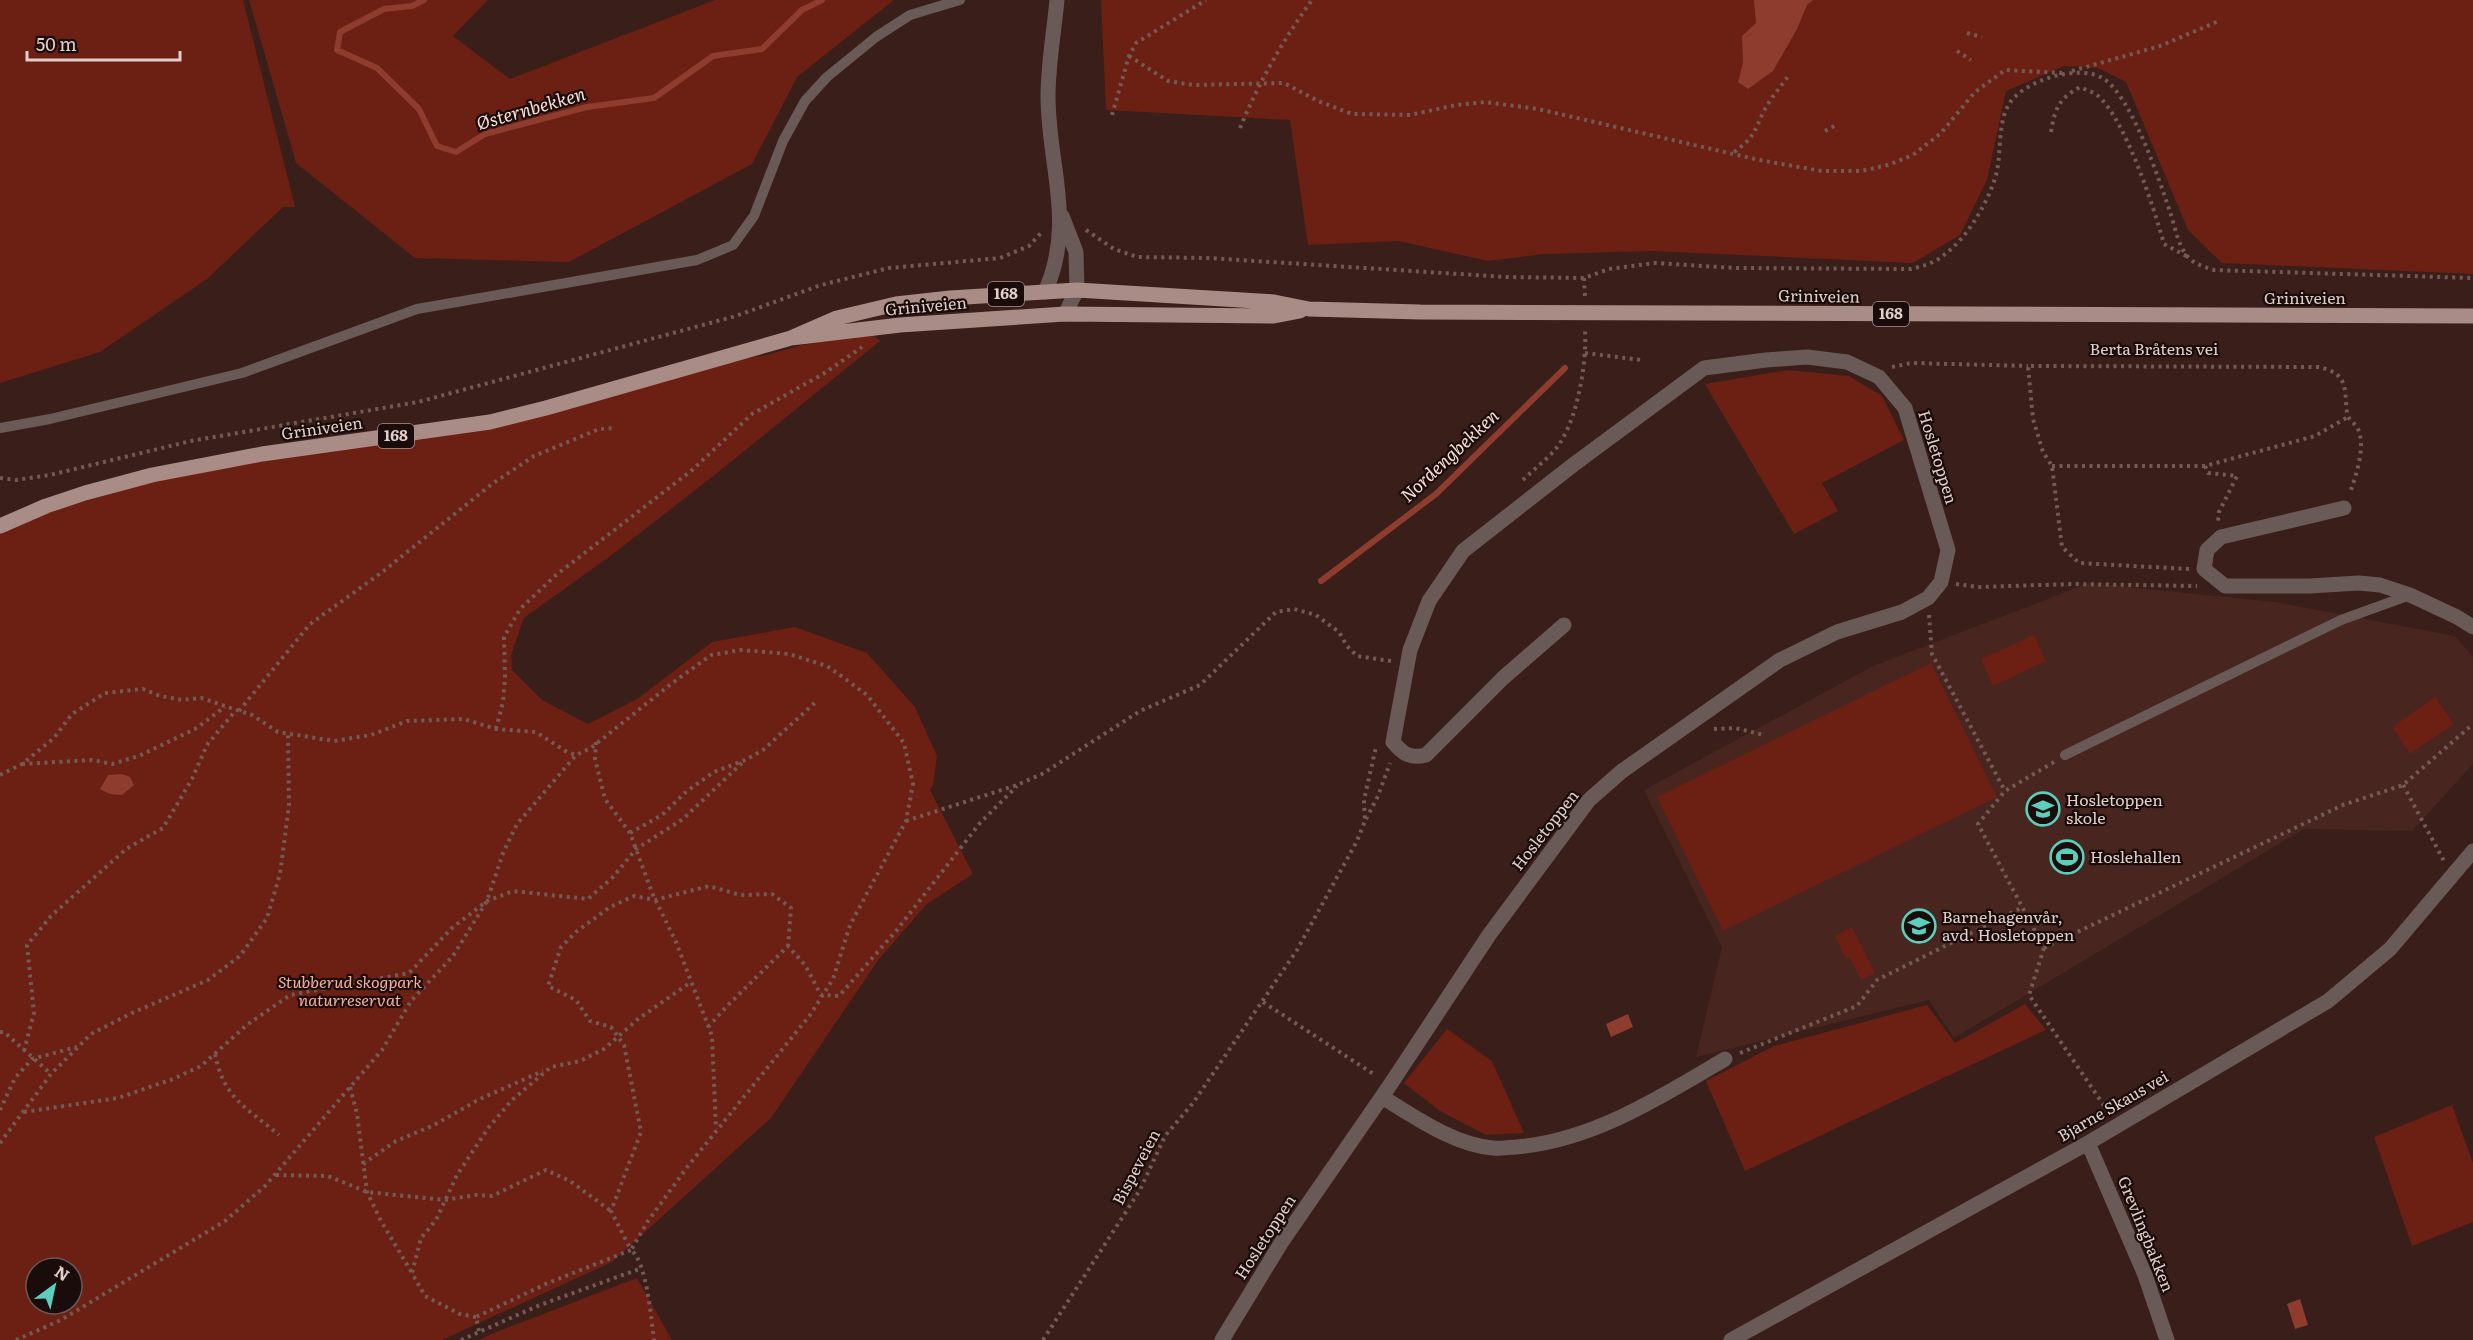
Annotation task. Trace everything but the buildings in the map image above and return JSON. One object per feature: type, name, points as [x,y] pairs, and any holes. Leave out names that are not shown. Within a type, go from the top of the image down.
[{"type":"main road","name":"Griniveien","points":[[0,526],[46,506],[152,475],[262,454],[490,422],[791,338],[837,318],[896,304],[950,298],[1077,290],[1274,302],[1309,309],[1985,315],[2473,316]]},
{"type":"main road","name":"Griniveien","points":[[791,338],[900,325],[1065,314],[1274,316],[1309,309]]},
{"type":"street","points":[[1046,292],[1055,269],[1061,213],[1048,97],[1057,0]]},
{"type":"street","points":[[1061,213],[1076,252],[1077,290],[1065,314]]},
{"type":"street","name":"Hosletoppen","points":[[1222,1340],[1281,1243],[1386,1091],[1489,935],[1589,800],[1622,771],[1780,660],[1837,632],[1902,612],[1928,598],[1941,582],[1948,550],[1905,408],[1879,377],[1847,362],[1808,357],[1704,368],[1573,465],[1463,551],[1429,601],[1410,650],[1393,742]]},
{"type":"street","points":[[2344,508],[2221,537],[2207,550],[2204,569],[2225,586],[2310,586],[2359,583],[2380,585],[2410,595],[2473,627]]},
{"type":"street","points":[[1393,742],[1402,753],[1414,758],[1426,755],[1503,678],[1564,625]]},
{"type":"street","name":"Bjarne Skaus vei","points":[[1731,1340],[2088,1143],[2328,1001],[2390,949],[2472,852]]},
{"type":"street","points":[[1386,1091],[1425,1123],[1459,1139],[1493,1148],[1537,1145],[1597,1128],[1669,1092],[1725,1059]]},
{"type":"street","name":"Grevlingbakken","points":[[2088,1143],[2145,1275],[2167,1340]]},
{"type":"lane","points":[[0,428],[50,419],[243,373],[417,309],[697,260],[733,245],[754,216],[783,141],[805,101],[827,78],[876,36],[910,15],[960,0]]},
{"type":"lane","points":[[2065,755],[2341,620],[2410,595]]},
{"type":"path","points":[[1112,115],[1129,56],[1136,43],[1206,0]]},
{"type":"path","points":[[1240,128],[1260,82],[1312,0]]},
{"type":"path","points":[[0,478],[16,480],[50,475],[191,441],[418,402],[736,316],[821,285],[889,268],[1000,258],[1029,246],[1061,213],[1114,249],[1137,257],[1208,258],[1506,277],[1584,278],[1609,269],[1655,263],[1736,268],[1911,269],[1928,265],[1945,255],[1964,234],[1984,204],[1996,176],[2005,116],[2010,103],[2024,89],[2064,74],[2160,46],[2219,21]]},
{"type":"path","points":[[1967,33],[1982,37]]},
{"type":"path","points":[[1957,51],[1971,60]]},
{"type":"path","points":[[1129,56],[1168,81],[1193,85],[1284,83],[1318,101],[1352,114],[1410,115],[1456,105],[1485,102],[1538,109],[1759,160],[1822,171],[1861,171],[1888,165],[1913,155],[1941,133],[1975,92],[2005,70],[2064,74],[2090,72],[2114,87],[2124,101],[2159,178],[2182,247],[2189,258]]},
{"type":"path","points":[[1733,153],[1748,142],[1755,133],[1764,110],[1788,76]]},
{"type":"path","points":[[2051,132],[2055,111],[2066,95],[2080,87],[2097,95],[2116,117],[2154,209],[2164,244],[2198,264],[2214,270],[2473,278]]},
{"type":"path","points":[[1825,131],[1838,124]]},
{"type":"path","points":[[1584,278],[1585,296]]},
{"type":"path","points":[[496,729],[505,677],[504,637],[520,609],[564,569],[691,471],[752,414],[822,374],[867,343]]},
{"type":"path","points":[[1585,353],[1641,360]]},
{"type":"path","points":[[1879,377],[1897,364],[2028,366],[2033,419],[2043,452],[2052,466],[2062,547],[2079,563],[2204,569]]},
{"type":"path","name":"Berta Bråtens vei","points":[[2028,366],[2319,367],[2338,374],[2343,381],[2348,417],[2358,428],[2360,437],[2356,473],[2344,508]]},
{"type":"path","points":[[2052,466],[2205,466],[2314,436],[2348,417]]},
{"type":"path","points":[[24,1051],[34,1013],[27,945],[51,916],[126,849],[163,828],[192,779],[207,745],[310,624],[381,573],[492,484],[534,456],[599,429],[616,428]]},
{"type":"path","points":[[2205,466],[2208,473],[2236,476],[2225,501]]},
{"type":"path","points":[[1941,582],[1978,587],[2074,584],[2225,586]]},
{"type":"path","points":[[1928,598],[1932,654],[2005,791]]},
{"type":"path","points":[[906,820],[1017,785],[1042,774],[1140,711],[1200,685],[1276,612],[1294,609],[1316,615],[1339,632],[1347,646],[1357,656],[1397,661]]},
{"type":"path","points":[[17,1340],[62,1320],[225,1221],[275,1175],[350,1087],[382,1050],[411,1001],[453,956],[487,901],[503,853],[517,824],[576,755],[591,748],[711,655],[741,650],[789,654],[826,666],[867,695],[904,743],[913,784],[906,820],[850,925],[833,979],[810,1015],[716,1130],[648,1221],[631,1250],[548,1283],[476,1317],[460,1314],[425,1296],[381,1221],[367,1192],[357,1114],[350,1087]]},
{"type":"path","points":[[0,775],[22,764],[54,738],[72,714],[105,693],[143,689],[160,696],[182,700],[201,698],[252,716],[278,732],[334,741],[370,735],[407,721],[464,719],[496,729],[536,732],[567,752],[576,755]]},
{"type":"path","points":[[630,833],[662,815],[687,791],[714,772],[763,750],[818,700]]},
{"type":"path","points":[[22,764],[92,760],[112,764],[139,756],[195,729],[225,706]]},
{"type":"path","points":[[2044,948],[2343,805],[2403,785],[2473,724]]},
{"type":"path","points":[[1677,732],[1735,728],[1764,735]]},
{"type":"path","points":[[0,1143],[51,1074],[91,1034],[132,1013],[208,980],[240,956],[267,918],[280,874],[289,805],[288,733]]},
{"type":"path","points":[[596,742],[595,759],[605,800],[630,833],[655,900],[676,942],[712,1036],[716,1130]]},
{"type":"path","points":[[1365,821],[1389,770],[1393,742]]},
{"type":"path","points":[[2065,755],[2005,791],[1978,824],[2044,948],[2029,995],[2117,1126]]},
{"type":"path","points":[[24,1112],[118,1098],[173,1079],[201,1066],[248,1024],[290,995],[409,973],[452,928],[487,901],[513,891],[588,899],[613,877],[636,849],[683,819],[745,760]]},
{"type":"path","points":[[821,995],[839,996],[902,923],[980,822],[1017,785]]},
{"type":"path","points":[[2403,785],[2452,875]]},
{"type":"path","points":[[611,1211],[641,1132],[624,1045],[619,1037],[611,1027],[590,1021],[576,1000],[548,986],[561,947],[576,932],[610,907],[634,896],[655,900],[709,886],[740,895],[772,894],[791,908],[788,946],[708,1027]]},
{"type":"path","points":[[1725,1059],[1857,1006],[1877,980],[2023,906]]},
{"type":"path","points":[[788,946],[805,965],[821,995]]},
{"type":"path","name":"Bispeveien","points":[[1042,1340],[1140,1190],[1165,1136],[1193,1103],[1297,950]]},
{"type":"path","points":[[363,1164],[396,1141],[432,1126],[480,1099],[508,1089],[551,1067],[580,1061],[604,1049],[638,1019],[691,982]]},
{"type":"path","points":[[1263,1002],[1386,1091]]},
{"type":"path","points":[[0,1032],[4,1032],[51,1074]]},
{"type":"path","points":[[0,1110],[15,1078],[32,1059],[78,1047]]},
{"type":"path","points":[[215,1053],[219,1070],[229,1093],[279,1135]]},
{"type":"path","points":[[412,1274],[421,1238],[436,1220],[457,1175],[489,1127],[512,1100],[551,1067]]},
{"type":"path","points":[[275,1175],[328,1176],[367,1192],[446,1200],[476,1195],[492,1196],[546,1170],[570,1181],[611,1211],[631,1250],[637,1255],[642,1268],[654,1340]]},
{"type":"path","points":[[461,1340],[540,1305],[642,1268]]},
{"type":"path","points":[[476,1317],[479,1331]]},
{"type":"shaded area","points":[[1754,0],[1813,0],[1807,5],[1797,29],[1773,71],[1748,89],[1738,82],[1743,63],[1742,36],[1756,23]]},
{"type":"shaded area","name":"Hosletoppen skole","points":[[2089,583],[2275,602],[2455,636],[2473,657],[2473,764],[2412,831],[2304,829],[1954,1038],[1929,1000],[1696,1057],[1722,947],[1644,790],[1873,666]]},
{"type":"shaded area","points":[[122,774],[130,777],[134,785],[122,795],[110,794],[100,789],[108,775]]},
{"type":"shaded area","points":[[1628,1014],[1633,1027],[1611,1037],[1606,1024]]},
{"type":"shaded area","points":[[2300,1299],[2308,1325],[2295,1329],[2287,1304]]},
{"type":"green space","points":[[0,0],[243,0],[295,207],[283,207],[207,279],[100,352],[0,383]]},
{"type":"green space","points":[[249,0],[488,0],[453,36],[510,79],[715,0],[894,0],[797,77],[752,164],[569,262],[415,258],[296,163]]},
{"type":"green space","points":[[1101,0],[2473,0],[2473,274],[2222,263],[2188,230],[2126,82],[2098,68],[2064,66],[2006,91],[1987,180],[1960,235],[1913,263],[1653,251],[1543,254],[1488,261],[1399,241],[1308,245],[1290,120],[1106,110]]},
{"type":"green space","name":"Stubberud skogpark naturreservat","points":[[864,328],[880,341],[716,474],[613,554],[524,618],[511,655],[512,670],[542,700],[588,724],[637,699],[712,642],[795,627],[867,653],[915,707],[937,756],[933,785],[930,790],[973,874],[927,904],[879,959],[771,1118],[612,1262],[442,1340],[0,1340],[0,528],[26,517],[100,497],[171,474],[610,395],[722,363],[766,355]]},
{"type":"green space","points":[[1788,370],[1849,376],[1882,396],[1904,440],[1822,483],[1838,511],[1794,534],[1705,384]]},
{"type":"green space","points":[[2034,635],[2046,661],[1993,686],[1981,659]]},
{"type":"green space","points":[[1931,663],[1997,797],[1723,931],[1657,797]]},
{"type":"green space","points":[[2435,697],[2454,724],[2410,754],[2392,727]]},
{"type":"green space","points":[[1852,927],[1875,973],[1861,980],[1850,958],[1846,959],[1835,936]]},
{"type":"green space","points":[[2025,1004],[2046,1030],[1745,1171],[1706,1081],[1774,1046],[1927,1005],[1955,1043]]},
{"type":"green space","points":[[1447,1029],[1492,1061],[1524,1133],[1486,1135],[1440,1111],[1404,1083]]},
{"type":"green space","points":[[2452,1105],[2473,1163],[2473,1222],[2412,1246],[2374,1137]]},
{"type":"green space","points":[[637,1278],[672,1340],[479,1340],[491,1334]]},
{"type":"waterway","name":"Østernbekken","points":[[424,0],[412,6],[384,9],[340,32],[337,50],[377,68],[419,109],[437,146],[456,152],[485,134],[587,107],[654,98],[713,56],[762,49],[802,10],[822,0]]},
{"type":"waterway","name":"Nordengbekken","points":[[1321,581],[1436,494],[1565,368]]},
{"type":"place","name":"Hosletoppen skole","points":[[2043,809]]},
{"type":"place","name":"Hoslehallen","points":[[2067,857]]},
{"type":"place","name":"Barnehagenvår, avd. Hosletoppen","points":[[1919,926]]}]
